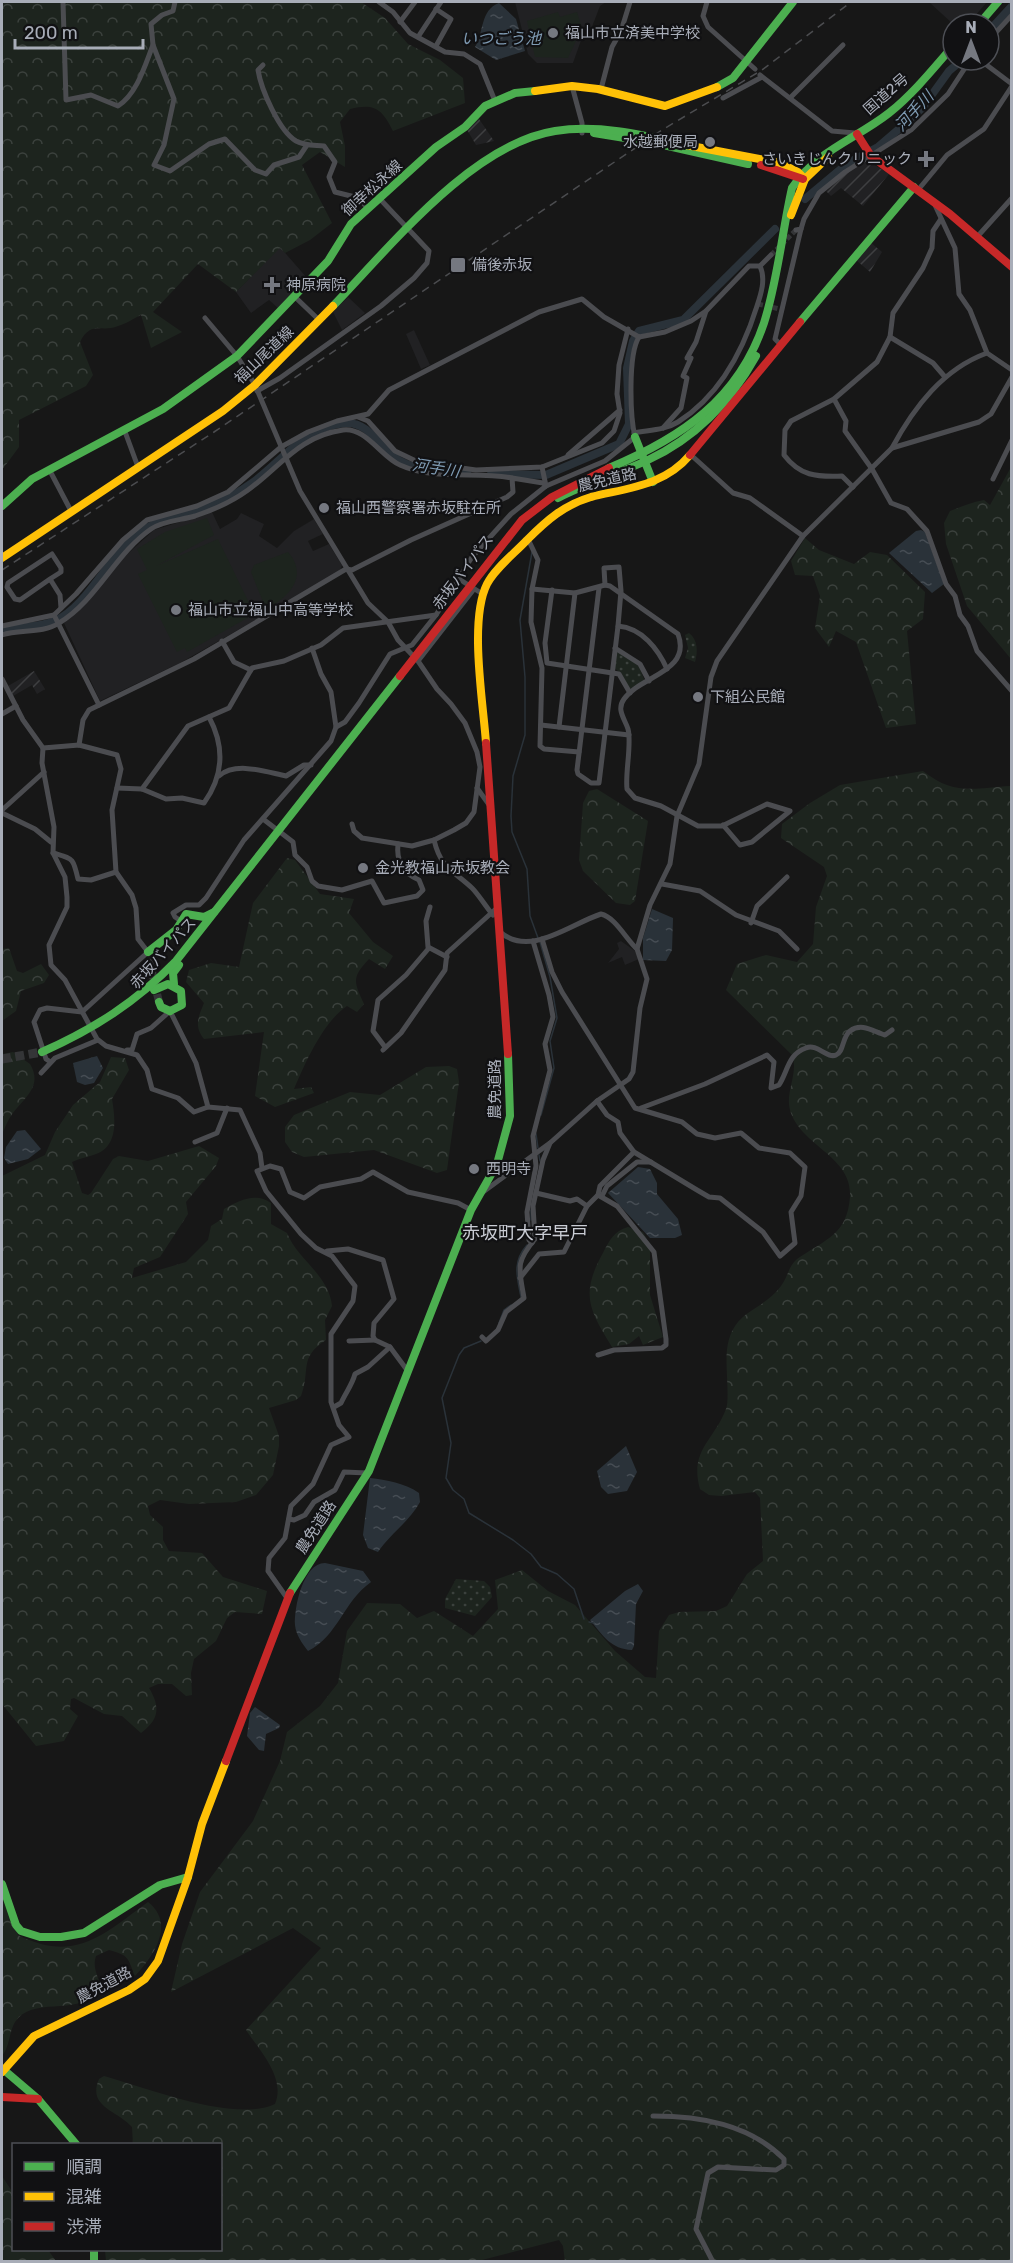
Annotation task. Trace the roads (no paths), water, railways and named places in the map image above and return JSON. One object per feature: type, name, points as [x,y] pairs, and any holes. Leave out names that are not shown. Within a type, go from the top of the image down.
[{"type":"main road","name":"御幸松永線","points":[[2,506],[33,479],[163,409],[237,356],[336,251],[351,224],[436,147],[495,101],[515,93],[572,86],[601,89],[665,106],[725,84],[793,2]]},
{"type":"main road","name":"国道2号","points":[[858,136],[897,107],[941,59]]},
{"type":"main road","name":"国道2号","points":[[801,177],[818,157],[900,110],[941,66]]},
{"type":"main road","name":"福山尾道線","points":[[2,558],[256,388],[453,184],[478,163],[519,141],[548,132],[609,128],[660,142],[743,158],[773,161],[801,177]]},
{"type":"main road","points":[[858,136],[871,156],[916,188],[1011,267]]},
{"type":"main road","name":"赤坂バイパス","points":[[85,1036],[108,1024],[153,990],[209,925],[509,534],[540,503],[569,485],[680,442],[729,398],[752,363],[770,324],[801,177]]},
{"type":"main road","name":"農免道路","points":[[3,2071],[34,2036],[129,1989],[144,1979],[158,1961],[188,1877],[202,1824],[276,1634],[287,1598],[367,1473],[471,1210],[497,1164],[510,1116],[510,1081],[500,928],[495,910],[491,807],[477,591],[562,508],[574,501],[632,490],[653,482],[672,473],[691,456],[781,345],[916,188]]},
{"type":"main road","points":[[634,435],[653,482]]},
{"type":"main road","name":"赤坂バイパス","points":[[108,1024],[143,996],[176,961],[413,662]]},
{"type":"main road","points":[[149,956],[176,930],[186,914],[208,916],[219,908]]},
{"type":"main road","points":[[176,961],[200,927],[201,923],[193,914]]},
{"type":"main road","points":[[174,984],[173,973],[209,925]]},
{"type":"main road","points":[[153,990],[165,983],[174,984],[182,991],[183,1002],[178,1009],[170,1011],[161,1007],[159,1002]]},
{"type":"main road","points":[[2,1884],[21,1931],[40,1937],[61,1937],[84,1933],[160,1885],[188,1877]]},
{"type":"main road","points":[[3,2071],[38,2099],[74,2143]]},
{"type":"main road","points":[[2,2097],[38,2099]]},
{"type":"street","points":[[63,2],[66,100],[91,95],[118,106],[134,87],[153,45]]},
{"type":"street","points":[[175,2],[173,11],[162,15],[151,24],[153,45],[174,99],[164,145],[154,165],[170,171],[209,144],[225,139],[255,170],[266,174],[274,165],[299,157],[307,145]]},
{"type":"street","points":[[379,2],[402,26],[418,37],[445,52],[464,54],[480,64],[495,101]]},
{"type":"street","points":[[400,22],[415,2]]},
{"type":"street","points":[[418,37],[441,2]]},
{"type":"street","points":[[601,89],[612,47],[621,31],[630,2]]},
{"type":"street","points":[[707,2],[703,20],[755,69]]},
{"type":"street","points":[[436,9],[451,19],[436,46]]},
{"type":"street","points":[[1001,26],[1011,15]]},
{"type":"street","points":[[791,97],[843,45]]},
{"type":"street","points":[[263,65],[258,70],[259,76],[275,114],[290,136],[307,145],[324,146],[335,162],[329,177],[335,192],[359,198],[368,208]]},
{"type":"street","points":[[781,345],[775,339],[799,229],[819,193],[844,172],[911,130],[948,94],[962,72]]},
{"type":"street","points":[[916,188],[947,155],[984,129],[1011,85],[995,72]]},
{"type":"street","points":[[723,98],[761,76],[832,131],[858,136]]},
{"type":"street","points":[[572,86],[582,131]]},
{"type":"street","points":[[256,388],[280,378],[371,313],[414,278],[427,263],[429,251],[379,198]]},
{"type":"street","points":[[977,237],[1011,198]]},
{"type":"street","points":[[934,203],[956,248],[959,294],[970,310],[984,339],[987,353],[1011,370]]},
{"type":"street","points":[[853,487],[842,476],[813,476],[794,468],[784,455],[785,430],[791,421],[834,399],[877,362],[890,337],[893,313],[923,268],[932,248],[933,231],[941,219]]},
{"type":"street","points":[[2,626],[55,615],[123,540],[147,520],[197,506],[228,492],[324,425],[368,414],[389,390],[542,311],[564,307],[582,299],[604,317],[639,337],[668,331],[691,321],[706,311],[749,266],[760,266],[771,255]]},
{"type":"street","points":[[2,635],[33,631],[59,623],[90,596],[120,558],[151,528],[203,513],[239,496],[283,452],[314,440],[350,430],[358,432],[397,464],[408,469],[457,476],[512,478],[543,483],[605,461],[634,435],[676,423],[711,393],[738,355],[761,292],[763,280],[760,266]]},
{"type":"street","points":[[294,296],[320,320]]},
{"type":"street","points":[[663,428],[681,408],[687,378],[683,376],[691,358],[687,358],[696,342],[706,311]]},
{"type":"street","points":[[205,318],[237,356],[256,388],[300,491],[346,569],[372,610],[388,622],[398,640],[408,648],[413,662],[465,723],[474,743],[480,767],[471,817],[434,840],[412,846],[363,838],[354,831],[352,824]]},
{"type":"street","points":[[357,417],[368,421],[396,451],[418,462],[476,470],[542,468],[608,439],[619,420],[617,379],[621,350],[629,330]]},
{"type":"street","points":[[634,435],[633,354],[639,337]]},
{"type":"street","points":[[890,337],[933,363],[945,377]]},
{"type":"street","points":[[637,949],[650,905],[670,864],[677,816],[699,764],[711,677],[717,661],[803,536],[892,448],[928,393],[962,363],[987,353]]},
{"type":"street","points":[[892,448],[979,422],[991,414],[1011,377]]},
{"type":"street","points":[[834,399],[846,421],[845,431],[872,469],[878,485],[891,503],[907,509],[927,531],[946,584],[956,596],[960,615],[977,651],[1011,691]]},
{"type":"street","points":[[562,460],[620,410]]},
{"type":"street","points":[[124,429],[138,467]]},
{"type":"street","points":[[993,479],[1011,440]]},
{"type":"street","points":[[691,456],[733,493],[750,498],[803,536]]},
{"type":"street","points":[[542,468],[545,482]]},
{"type":"street","points":[[50,471],[71,511]]},
{"type":"street","points":[[79,745],[85,714],[99,705],[135,690],[267,618],[346,569],[352,570],[411,540],[507,497],[513,492],[512,478]]},
{"type":"street","points":[[336,727],[345,722],[360,703],[390,654],[408,648],[436,615],[489,537],[545,482]]},
{"type":"street","points":[[528,539],[538,560],[532,588],[531,629],[542,668],[540,746],[544,749],[579,752]]},
{"type":"street","points":[[52,554],[61,572],[50,579],[20,600],[15,599],[7,587],[8,583],[52,554]]},
{"type":"street","points":[[619,567],[621,591],[618,626],[599,783],[591,783],[578,774],[579,752],[588,669],[602,586],[604,568],[619,567]]},
{"type":"street","points":[[50,579],[60,595],[61,608]]},
{"type":"street","points":[[413,662],[477,591],[459,579]]},
{"type":"street","points":[[532,588],[575,593],[602,586],[621,591],[678,634],[681,649],[668,669],[630,693],[621,704],[621,716],[629,735],[627,789],[635,798],[660,806],[698,826],[723,825],[767,804],[790,811],[752,842],[740,845],[723,825]]},
{"type":"street","points":[[552,590],[544,643],[547,663],[612,671],[619,674],[630,693]]},
{"type":"street","points":[[559,727],[575,593]]},
{"type":"street","points":[[55,615],[99,705]]},
{"type":"street","points":[[222,641],[234,662],[251,670],[284,661],[321,645],[343,628],[436,615]]},
{"type":"street","points":[[618,626],[631,629],[656,647],[668,669]]},
{"type":"street","points":[[181,921],[175,917],[174,913],[186,905],[199,905],[244,840],[331,741],[336,727],[332,692],[321,674],[312,648]]},
{"type":"street","points":[[615,648],[640,664],[649,681]]},
{"type":"street","points":[[142,789],[183,730],[229,708],[251,670]]},
{"type":"street","points":[[2,679],[43,748]]},
{"type":"street","points":[[2,714],[16,706]]},
{"type":"street","points":[[210,717],[220,740],[218,777]]},
{"type":"street","points":[[541,725],[629,735]]},
{"type":"street","points":[[474,743],[486,740]]},
{"type":"street","points":[[43,748],[79,745],[117,755],[121,762],[112,810],[116,872],[132,895],[136,908],[138,939],[149,956],[82,1012],[47,1008],[40,1010],[34,1022],[45,1056],[50,1061]]},
{"type":"street","points":[[43,748],[41,754],[54,827],[51,842],[53,853],[65,877],[67,897],[67,907],[49,945],[51,965],[66,980],[98,1040],[106,1046],[137,1055],[147,1070],[152,1089],[178,1098],[194,1112],[208,1107],[240,1110],[260,1153],[262,1168]]},
{"type":"street","points":[[117,788],[142,789],[166,799],[182,798],[204,803],[218,777],[224,772],[250,768],[286,776],[303,765],[311,765]]},
{"type":"street","points":[[44,772],[2,812],[35,829],[51,842]]},
{"type":"street","points":[[477,788],[491,807]]},
{"type":"street","points":[[263,819],[293,842],[295,855],[307,867],[312,881],[318,886],[342,890],[372,881],[384,903],[417,896],[423,890],[419,880],[404,872],[397,851],[398,844]]},
{"type":"street","points":[[430,907],[426,921],[429,948],[406,975],[378,1000],[373,1031],[384,1048],[401,1033],[445,970],[447,953],[495,910],[448,870],[437,854],[434,840]]},
{"type":"street","points":[[53,853],[69,856],[73,860],[78,879],[92,880],[116,872]]},
{"type":"street","points":[[751,923],[757,906],[787,876]]},
{"type":"street","points":[[662,884],[700,891],[751,923],[779,931],[797,949]]},
{"type":"street","points":[[481,1193],[550,1143],[597,1101],[622,1084],[633,1072],[640,1008],[648,979],[637,949],[625,938],[612,920],[600,914],[538,940],[516,942],[500,928]]},
{"type":"street","points":[[532,1244],[529,1240],[527,1212],[535,1176],[536,1154],[533,1130],[550,1070],[545,1044],[553,1017],[548,972],[538,940]]},
{"type":"street","points":[[429,948],[447,957]]},
{"type":"street","points":[[548,972],[622,1084],[630,1101],[640,1109],[682,1122],[697,1134],[719,1139],[741,1133],[759,1148],[794,1156],[806,1172],[801,1196],[791,1212],[795,1243],[780,1256],[763,1232],[720,1198],[709,1197],[666,1174],[634,1152],[620,1133],[618,1122],[607,1115],[597,1101]]},
{"type":"street","points":[[123,1050],[132,1050],[137,1034],[151,1028],[170,1011],[196,1064],[208,1107]]},
{"type":"street","points":[[640,1109],[684,1093],[766,1054],[774,1062],[771,1088],[783,1079],[786,1068],[796,1052],[808,1046],[817,1047],[831,1056],[840,1052],[843,1039],[854,1029],[867,1028],[885,1035],[892,1030]]},
{"type":"street","points":[[40,1074],[50,1061],[98,1040]]},
{"type":"street","points":[[195,1142],[217,1133],[227,1108]]},
{"type":"street","points":[[482,1337],[486,1341],[498,1330],[506,1312],[522,1302],[521,1256],[536,1239],[533,1216],[536,1193],[543,1160],[550,1143]]},
{"type":"street","points":[[600,1196],[600,1186],[634,1152]]},
{"type":"street","points":[[520,1279],[524,1269],[539,1254],[564,1252],[587,1206],[600,1196],[607,1186],[638,1162],[651,1162]]},
{"type":"street","points":[[287,1598],[271,1577],[269,1558],[285,1538],[291,1506],[313,1484],[331,1445],[349,1437],[339,1425],[330,1393],[331,1334],[353,1300],[355,1286],[332,1256],[316,1248],[266,1191],[257,1171],[270,1166],[281,1169],[290,1192],[304,1198],[320,1187],[362,1179],[374,1172],[408,1192],[458,1203],[471,1210]]},
{"type":"street","points":[[536,1193],[570,1201],[577,1199],[587,1206]]},
{"type":"street","points":[[598,1355],[614,1350],[662,1348],[666,1345],[654,1252],[617,1206],[600,1196]]},
{"type":"street","points":[[316,1248],[332,1253],[348,1249],[383,1260],[394,1299],[374,1323],[372,1331],[375,1340]]},
{"type":"street","points":[[349,1341],[375,1340],[390,1347],[407,1370]]},
{"type":"street","points":[[334,1407],[341,1403],[344,1392],[353,1382],[355,1374],[368,1367],[390,1347]]},
{"type":"street","points":[[289,1519],[294,1520],[305,1515],[314,1502],[335,1490],[344,1472],[367,1473]]},
{"type":"street","points":[[653,2116],[695,2116],[718,2122],[754,2137],[784,2159],[784,2164],[776,2170],[718,2167],[708,2173],[696,2229],[713,2262]]},
{"type":"water","name":"いつごう池","points":[[499,3],[516,19],[525,51],[496,60],[475,47],[485,16],[493,6]]},
{"type":"water","points":[[916,531],[925,532],[944,584],[932,593],[889,553]]},
{"type":"water","points":[[652,909],[673,918],[672,950],[666,961],[643,960],[643,938]]},
{"type":"water","points":[[97,1056],[103,1068],[94,1083],[85,1085],[77,1082],[73,1063]]},
{"type":"water","points":[[25,1130],[41,1149],[28,1159],[8,1164],[4,1158],[6,1147],[17,1131]]},
{"type":"water","points":[[638,1167],[650,1169],[657,1183],[657,1194],[678,1219],[682,1235],[675,1238],[650,1238],[608,1193]]},
{"type":"water","points":[[626,1446],[637,1472],[627,1491],[608,1494],[601,1487],[597,1471]]},
{"type":"water","points":[[370,1478],[408,1487],[419,1493],[420,1502],[411,1516],[378,1552],[368,1548],[363,1535]]},
{"type":"water","points":[[325,1563],[363,1571],[371,1582],[361,1590],[327,1637],[308,1651],[296,1629],[296,1608],[301,1588],[311,1570]]},
{"type":"water","points":[[638,1584],[643,1591],[636,1604],[634,1646],[632,1650],[625,1649],[608,1641],[590,1620],[625,1591]]},
{"type":"water","points":[[255,1707],[280,1725],[279,1728],[266,1734],[264,1751],[259,1750],[247,1736],[250,1713]]},
{"type":"waterway","name":"河手川","points":[[1001,18],[1012,6]]},
{"type":"waterway","name":"河手川","points":[[805,199],[848,163],[878,147],[899,129],[923,107],[948,72]]},
{"type":"waterway","name":"河手川","points":[[491,474],[546,475],[619,444],[629,424],[627,368],[633,341],[639,331],[683,320],[775,229]]},
{"type":"waterway","name":"河手川","points":[[2,630],[55,621],[81,601],[125,546],[138,534],[158,522],[198,510],[235,494],[306,438],[331,426],[346,423],[360,426],[393,456],[410,465],[428,470],[467,473]]},
{"type":"waterway","points":[[532,552],[520,620],[525,677],[525,735],[513,776],[511,816],[512,832],[527,869],[530,916],[538,938]]},
{"type":"waterway","points":[[540,942],[550,977],[557,1018],[550,1041],[554,1068],[541,1115]]},
{"type":"waterway","points":[[536,1134],[538,1148]]},
{"type":"waterway","points":[[539,1155],[540,1161]]},
{"type":"waterway","points":[[531,1210],[531,1220]]},
{"type":"waterway","points":[[521,1297],[517,1264],[527,1245]]},
{"type":"waterway","points":[[499,1323],[504,1310],[511,1305]]},
{"type":"waterway","points":[[481,1341],[464,1348],[459,1355],[442,1398],[451,1443],[446,1478],[453,1490],[464,1499],[469,1513],[513,1540],[531,1554],[541,1567],[557,1574],[574,1589],[584,1619]]},
{"type":"waterway","points":[[589,1622],[594,1623]]},
{"type":"tunnel","points":[[771,255],[796,230]]},
{"type":"tunnel","points":[[758,304],[784,310]]},
{"type":"tunnel","points":[[149,959],[159,1002]]},
{"type":"tunnel","points":[[2,1059],[42,1052]]},
{"type":"railway","points":[[2,570],[214,432],[662,130],[762,70],[851,2]]},
{"type":"place","name":"福山市立済美中学校","points":[[553,33]]},
{"type":"place","name":"水越郵便局","points":[[710,142]]},
{"type":"place","name":"さいきじんクリニック","points":[[926,159]]},
{"type":"place","name":"備後赤坂","points":[[458,265]]},
{"type":"place","name":"神原病院","points":[[272,285]]},
{"type":"place","name":"福山西警察署赤坂駐在所","points":[[324,508]]},
{"type":"place","name":"福山市立福山中高等学校","points":[[176,610]]},
{"type":"place","name":"下組公民館","points":[[698,697]]},
{"type":"place","name":"金光教福山赤坂教会","points":[[363,868]]},
{"type":"place","name":"西明寺","points":[[474,1169]]},
{"type":"district","name":"赤坂町大字早戸","points":[[525,1233]]}]
